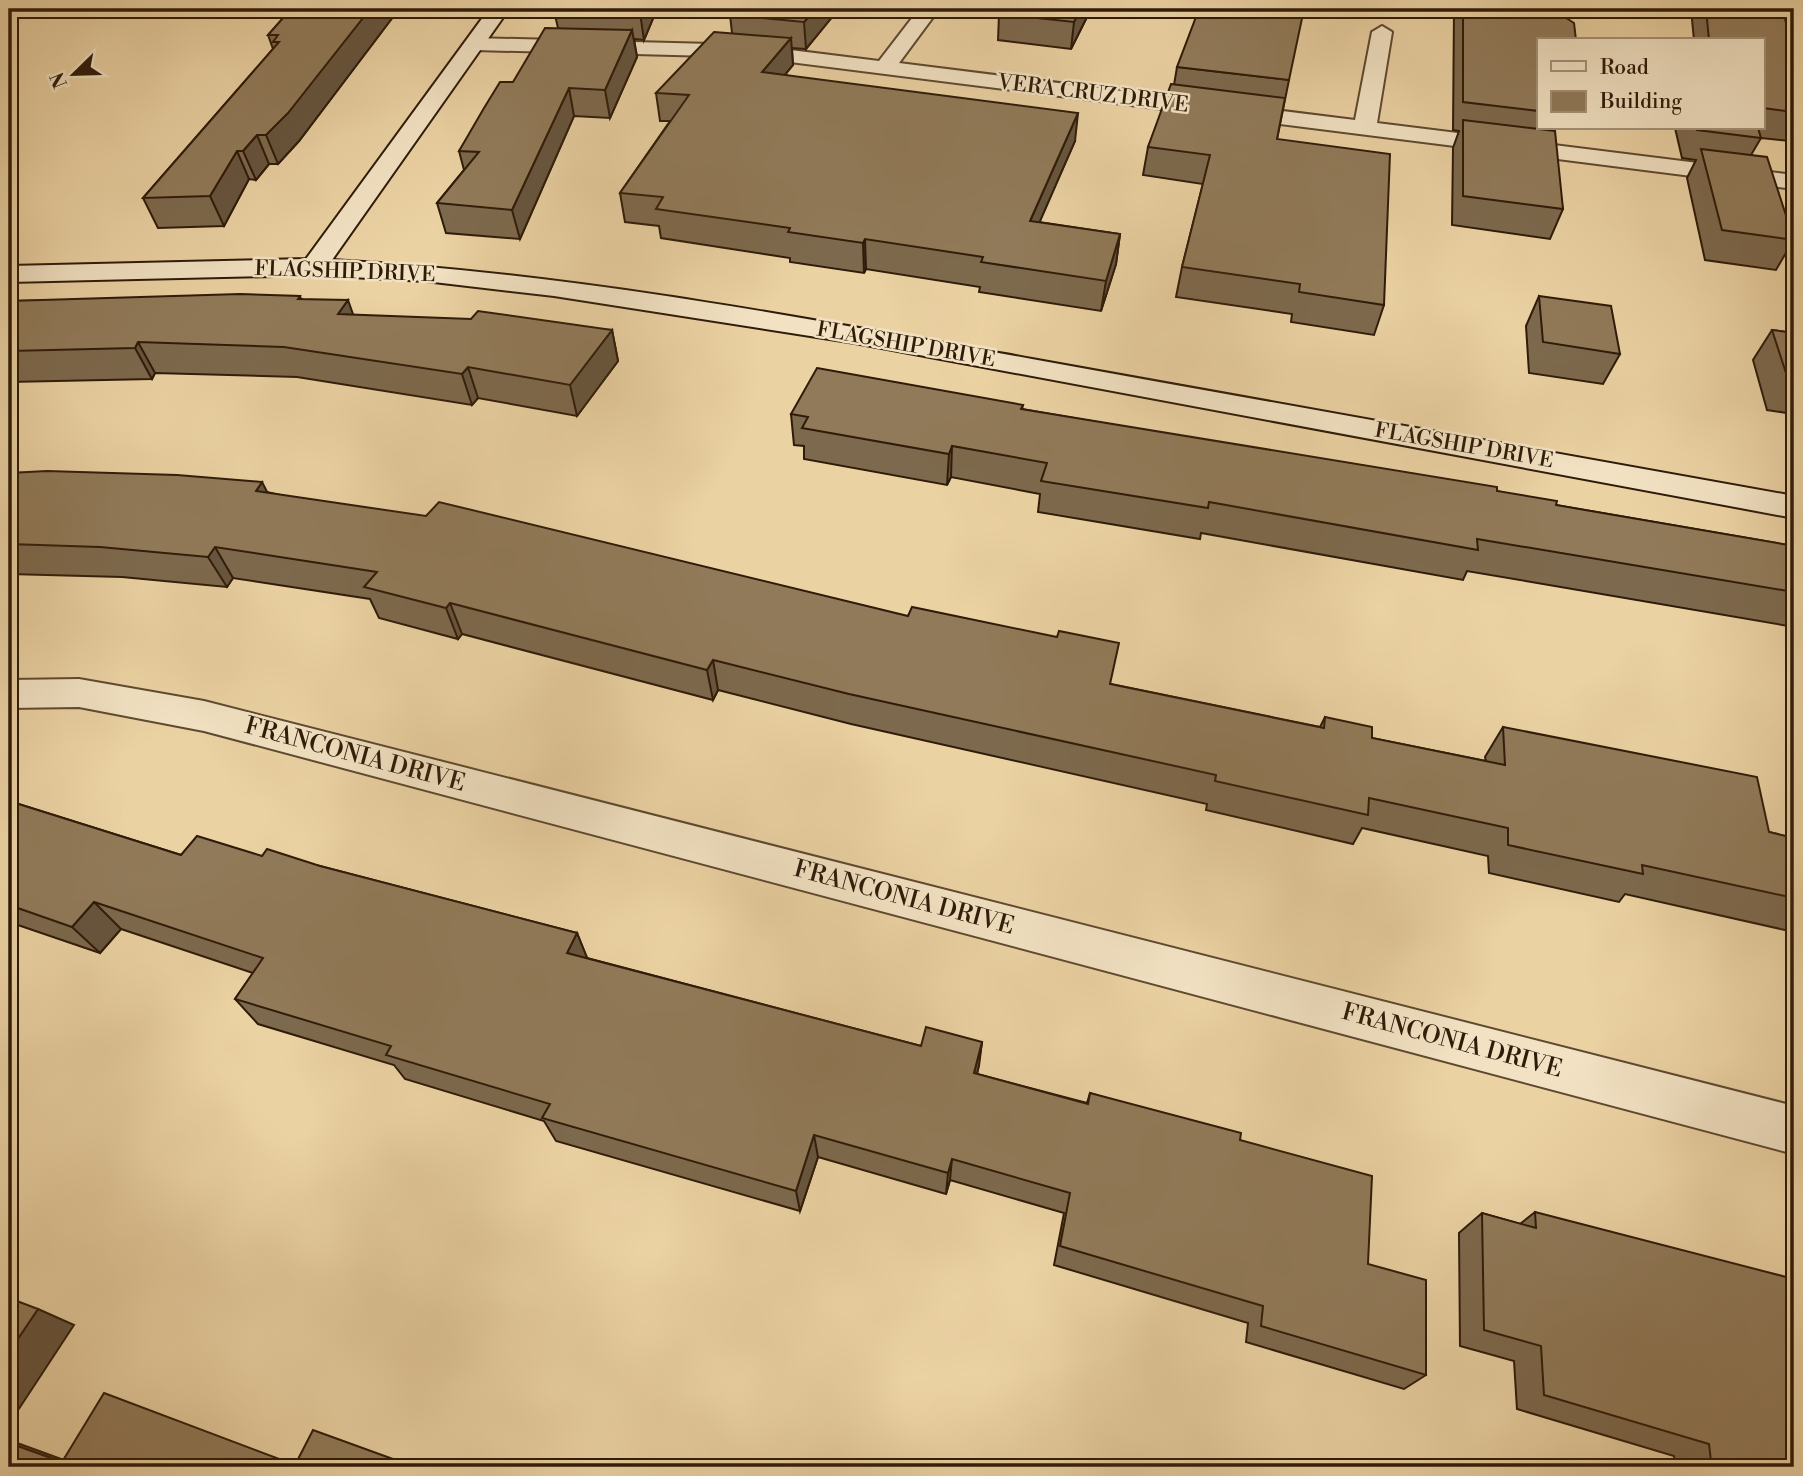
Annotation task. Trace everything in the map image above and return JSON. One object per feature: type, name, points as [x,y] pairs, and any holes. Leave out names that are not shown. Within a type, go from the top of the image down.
[{"type":"street","points":[[314,267],[499,9]]},
{"type":"street","points":[[884,69],[929,9]]},
{"type":"street","points":[[1365,128],[1382,32]]},
{"type":"street","name":"VERA CRUZ DRIVE","points":[[474,44],[704,48],[1794,182]]},
{"type":"street","name":"FLAGSHIP DRIVE","points":[[9,274],[314,267],[425,273],[554,288],[855,335],[1794,507]]},
{"type":"street","name":"FRANCONIA DRIVE","points":[[9,694],[79,693],[204,716],[1794,1130]]},
{"type":"building","points":[[291,9],[370,9],[288,113],[266,135],[257,135],[243,151],[237,151],[210,196],[143,198],[279,42],[273,42],[278,35],[268,35]]},
{"type":"building","points":[[642,9],[640,13],[554,11]]},
{"type":"building","points":[[737,9],[816,9],[804,22],[730,15]]},
{"type":"building","points":[[1002,9],[1081,9],[1074,22],[999,14]]},
{"type":"building","points":[[1199,9],[1304,9],[1289,80],[1177,67]]},
{"type":"building","points":[[1463,9],[1552,9],[1574,23],[1576,38],[1537,38],[1537,111],[1463,102]]},
{"type":"building","points":[[1706,9],[1783,9],[1794,60],[1794,112],[1764,108],[1764,38],[1709,38]]},
{"type":"building","points":[[545,28],[632,30],[605,90],[569,88],[512,210],[437,203],[479,152],[459,151],[500,82],[513,82]]},
{"type":"building","points":[[714,32],[791,38],[762,72],[1078,113],[1030,221],[1120,234],[1106,281],[981,262],[983,257],[865,239],[863,243],[788,232],[790,228],[656,209],[663,197],[620,193],[689,95],[656,93]]},
{"type":"building","points":[[1171,84],[1285,98],[1277,139],[1390,154],[1384,305],[1299,292],[1300,284],[1182,267],[1210,155],[1148,147]]},
{"type":"building","points":[[1463,120],[1555,131],[1563,209],[1463,196]]},
{"type":"building","points":[[1697,130],[1759,130],[1761,138]]},
{"type":"building","points":[[1701,149],[1767,157],[1794,240],[1722,230]]},
{"type":"building","points":[[240,294],[348,300],[338,314],[471,319],[478,311],[612,330],[570,385],[468,367],[462,374],[284,347],[138,342],[135,348],[9,351],[9,301]]},
{"type":"building","points":[[1539,296],[1611,306],[1620,354],[1543,342]]},
{"type":"building","points":[[1772,330],[1794,333],[1794,380],[1788,379]]},
{"type":"building","points":[[817,368],[1023,405],[1021,409],[1497,487],[1497,491],[1557,501],[1556,505],[1794,546],[1794,592],[1477,539],[1478,550],[1209,502],[1208,508],[1041,481],[1047,463],[952,446],[949,454],[802,428],[808,417],[791,414]]},
{"type":"building","points":[[47,471],[177,475],[262,482],[256,491],[426,516],[439,502],[908,616],[912,607],[1057,637],[1059,631],[1119,643],[1110,684],[1324,728],[1325,717],[1372,727],[1372,738],[1505,765],[1503,727],[1757,777],[1769,832],[1794,838],[1794,898],[1642,865],[1643,874],[1508,845],[1508,828],[1369,798],[1368,815],[1215,781],[1216,775],[849,694],[713,660],[707,670],[450,603],[446,608],[364,587],[377,572],[215,547],[208,557],[100,547],[9,544],[9,473]]},
{"type":"building","points":[[9,801],[181,855],[197,836],[262,856],[267,849],[320,866],[577,933],[567,953],[921,1046],[926,1027],[982,1042],[974,1073],[1088,1104],[1090,1093],[1241,1133],[1240,1140],[1372,1176],[1368,1264],[1426,1280],[1426,1375],[1261,1326],[1263,1306],[1060,1246],[1070,1193],[952,1159],[948,1173],[814,1135],[796,1191],[542,1118],[550,1104],[386,1055],[391,1046],[235,999],[263,958],[94,902],[72,927],[9,905]]},
{"type":"building","points":[[1535,1212],[1794,1279],[1794,1467],[1734,1467],[1711,1461],[1709,1444],[1544,1395],[1541,1346],[1484,1330],[1482,1213],[1536,1228]]},
{"type":"building","points":[[9,1298],[38,1309],[9,1352]]},
{"type":"building","points":[[104,1393],[295,1465],[313,1430],[415,1467],[9,1467],[9,1443],[62,1462]]}]
